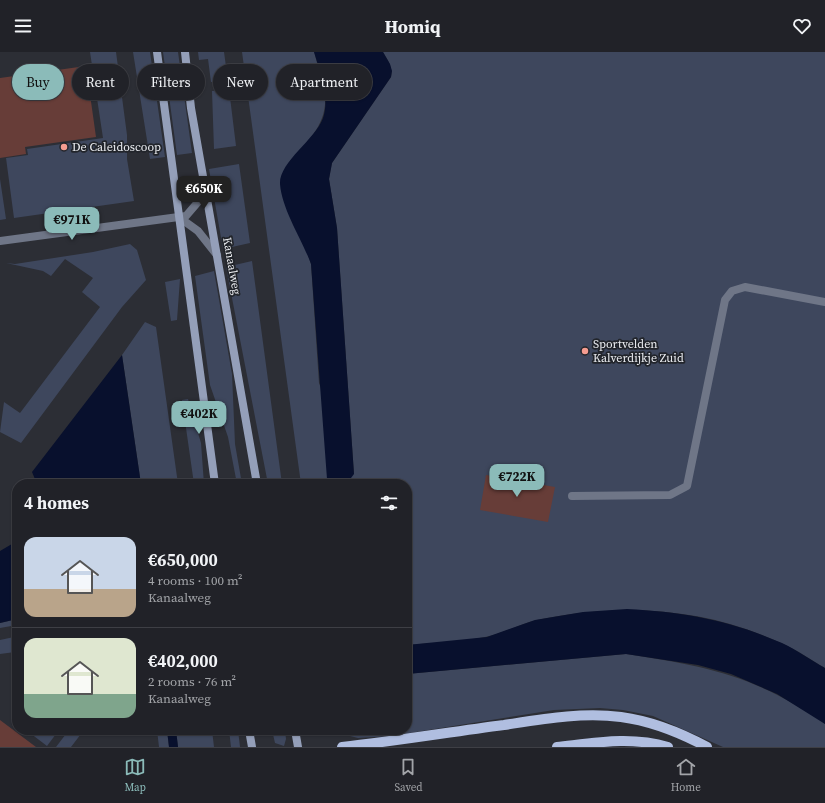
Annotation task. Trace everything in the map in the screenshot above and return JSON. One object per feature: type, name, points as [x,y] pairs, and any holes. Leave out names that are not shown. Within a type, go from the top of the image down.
[{"type":"main road","points":[[157,52],[214,479]]},
{"type":"main road","name":"Kanaalweg","points":[[185,52],[191,108],[256,479]]},
{"type":"main road","points":[[342,747],[556,717],[599,715],[622,717],[646,722],[707,747]]},
{"type":"main road","points":[[251,735],[252,747]]},
{"type":"main road","points":[[296,735],[298,747]]},
{"type":"main road","points":[[557,747],[618,741],[656,743],[668,747]]},
{"type":"street","points":[[0,241],[150,220],[180,218],[186,216],[198,202],[205,181]]},
{"type":"street","points":[[180,218],[198,231],[218,256]]},
{"type":"street","points":[[572,496],[670,495],[687,486],[725,300],[732,291],[745,287],[825,302]]},
{"type":"shaded area","points":[[90,52],[116,52],[118,64],[92,64]]},
{"type":"shaded area","points":[[133,52],[150,52],[152,64],[137,64],[137,77]]},
{"type":"shaded area","points":[[163,52],[178,52],[180,64],[165,64]]},
{"type":"shaded area","points":[[198,52],[224,52],[226,64],[213,64],[213,82],[211,82],[208,59],[199,60]]},
{"type":"shaded area","name":"Sportvelden Kalverdijkje Zuid","points":[[242,52],[314,52],[318,64],[276,64],[276,100],[325,100],[323,116],[315,132],[290,161],[305,246],[311,264],[319,383],[354,474],[337,228],[329,179],[332,163],[391,77],[391,67],[383,52],[825,52],[825,668],[788,646],[723,622],[693,616],[631,610],[600,611],[537,620],[498,634],[476,639],[412,645],[412,479],[300,479],[249,100],[268,100],[268,64],[244,64]]},
{"type":"shaded area","points":[[314,52],[383,52],[392,71],[391,77],[332,163],[329,179],[337,228],[354,474],[351,478],[327,479],[311,264],[284,204],[280,184],[281,176],[291,159],[319,126],[325,110],[325,100],[372,100],[372,64],[318,64]]},
{"type":"shaded area","points":[[212,91],[213,100],[230,100],[236,146],[214,149]]},
{"type":"shaded area","points":[[97,100],[122,100],[127,135],[127,159],[134,201],[14,218],[6,158],[28,155],[27,149],[103,138]]},
{"type":"shaded area","points":[[141,100],[157,100],[165,157],[150,159]]},
{"type":"shaded area","points":[[170,100],[185,100],[192,153],[177,155]]},
{"type":"shaded area","points":[[239,164],[250,243],[223,249],[209,169]]},
{"type":"shaded area","points":[[0,179],[6,219],[0,220]]},
{"type":"shaded area","points":[[130,244],[137,250],[146,280],[122,307],[21,443],[0,432],[4,402],[20,413],[100,307],[82,292],[93,278],[65,259],[51,276],[43,271],[6,263],[15,264],[93,252]]},
{"type":"shaded area","points":[[252,261],[281,479],[267,479],[226,267]]},
{"type":"shaded area","points":[[214,271],[232,374],[235,444],[241,479],[236,479],[228,437],[210,385],[195,276]]},
{"type":"shaded area","points":[[180,279],[177,320],[171,321],[165,282]]},
{"type":"shaded area","points":[[145,322],[156,327],[177,479],[140,479],[122,355]]},
{"type":"shaded area","points":[[122,355],[140,479],[35,479],[32,472]]},
{"type":"shaded area","points":[[188,399],[201,443],[204,479],[193,479],[182,400]]},
{"type":"shaded area","points":[[12,544],[12,620],[0,623],[0,551]]},
{"type":"shaded area","points":[[627,609],[668,612],[706,618],[725,623],[743,628],[782,643],[825,668],[825,724],[777,694],[731,674],[698,665],[626,654],[412,674],[412,644],[487,637],[535,620],[583,612]]},
{"type":"shaded area","points":[[12,620],[12,626],[0,628],[0,623]]},
{"type":"shaded area","points":[[12,637],[12,652],[0,654],[0,640]]},
{"type":"shaded area","points":[[626,654],[671,661],[733,676],[773,693],[794,704],[818,718],[825,724],[825,747],[723,747],[653,716],[623,710],[600,708],[554,710],[412,733],[412,674]]},
{"type":"shaded area","points":[[33,735],[55,735],[47,746]]},
{"type":"shaded area","points":[[65,735],[80,735],[71,747],[56,747]]},
{"type":"shaded area","points":[[158,735],[168,735],[169,747],[159,747]]},
{"type":"shaded area","points":[[168,735],[177,735],[178,747],[169,747]]},
{"type":"shaded area","points":[[177,735],[213,735],[214,747],[178,747]]},
{"type":"shaded area","points":[[230,735],[239,735],[240,747],[231,747]]},
{"type":"shaded area","points":[[273,735],[286,735],[284,746],[275,743]]},
{"type":"shaded area","points":[[346,735],[397,735],[391,736],[358,738]]},
{"type":"building","points":[[72,68],[72,100],[91,100],[96,137],[25,147],[26,154],[0,158],[0,78],[12,76],[12,100],[64,100],[64,69]]},
{"type":"building","points":[[486,475],[555,487],[548,522],[480,510]]},
{"type":"building","points":[[0,720],[12,729],[12,735],[20,735],[36,747],[0,747]]},
{"type":"place","name":"De Caleidoscoop","points":[[64,147]]},
{"type":"place","name":"Sportvelden Kalverdijkje Zuid","points":[[585,351]]}]
